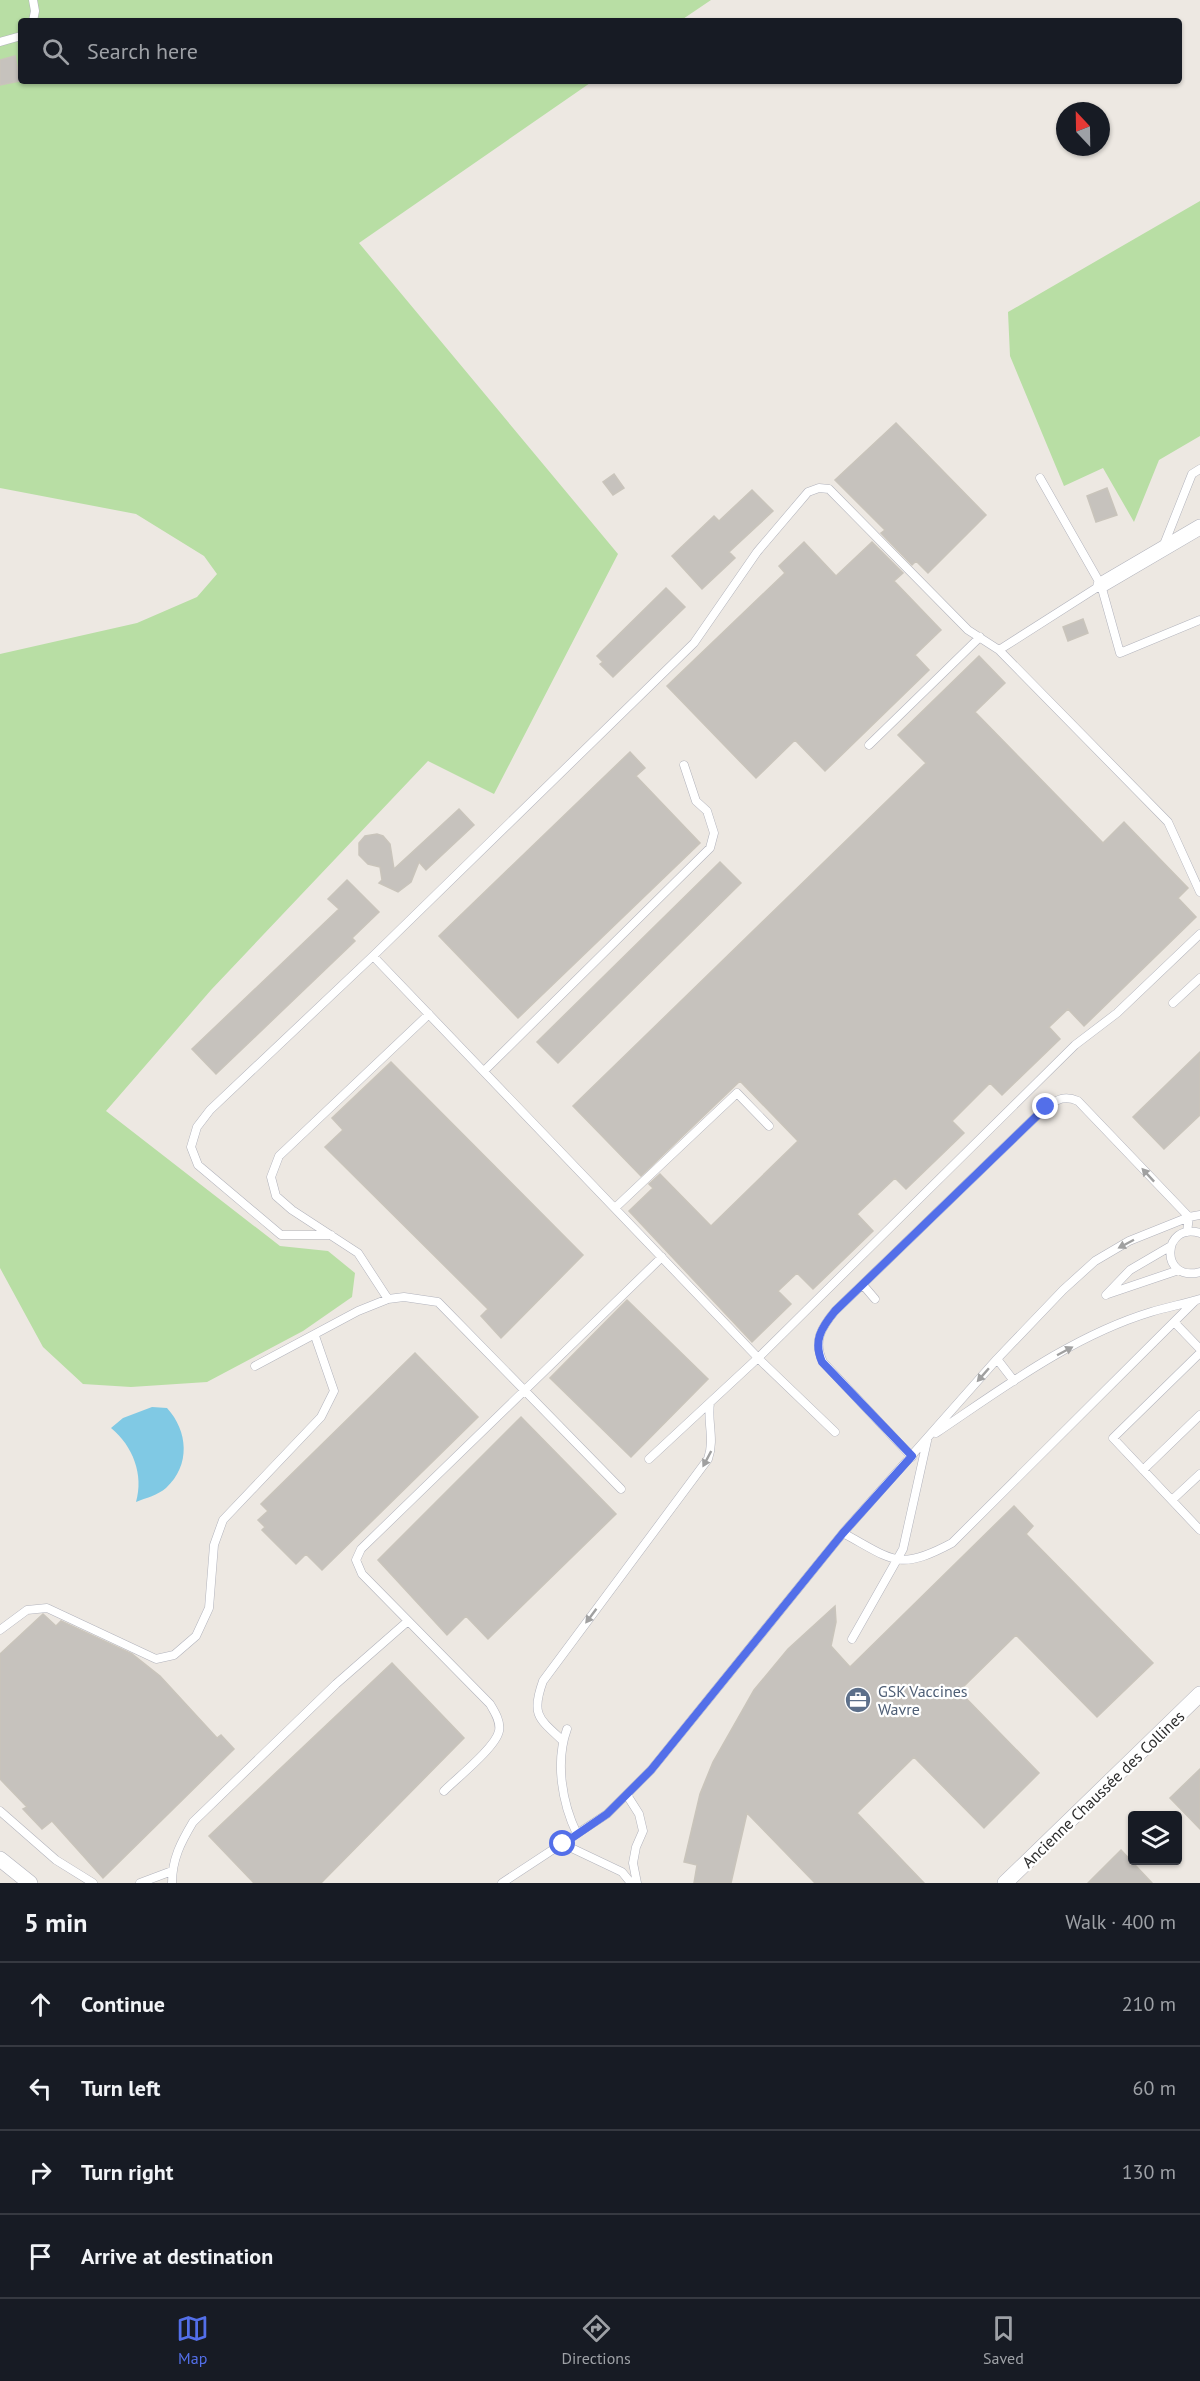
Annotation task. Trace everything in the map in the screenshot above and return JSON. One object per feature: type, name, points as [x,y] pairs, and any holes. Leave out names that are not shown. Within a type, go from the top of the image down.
[{"type":"street","points":[[1101,585],[1200,526]]},
{"type":"street","name":"Ancienne Chaussée des Collines","points":[[1005,1883],[1200,1694]]},
{"type":"street","points":[[0,1859],[30,1883]]},
{"type":"lane","points":[[33,0],[34,18]]},
{"type":"lane","points":[[0,42],[18,37]]},
{"type":"lane","points":[[1162,549],[1192,474],[1200,469]]},
{"type":"lane","points":[[1040,478],[1101,585],[1120,653],[1200,620]]},
{"type":"lane","points":[[331,1235],[281,1235],[198,1165],[191,1147],[197,1127],[210,1110],[373,956],[694,643],[757,552],[807,492],[819,488],[829,489],[968,630],[999,650],[1168,822],[1200,892]]},
{"type":"lane","points":[[999,650],[1101,585]]},
{"type":"lane","points":[[869,745],[980,637]]},
{"type":"lane","points":[[484,1071],[710,848],[714,833],[707,811],[696,801],[684,765]]},
{"type":"lane","points":[[649,1459],[744,1367],[759,1357],[1075,1045],[1117,1013],[1200,934]]},
{"type":"lane","points":[[373,956],[759,1357],[835,1432]]},
{"type":"lane","points":[[1173,1003],[1200,978]]},
{"type":"lane","points":[[388,1299],[358,1253],[276,1196],[271,1177],[279,1156],[429,1014]]},
{"type":"lane","points":[[615,1208],[737,1093],[769,1126]]},
{"type":"lane","points":[[912,1456],[822,1362],[817,1339],[823,1325],[1046,1107],[1059,1099],[1069,1097],[1078,1101],[1189,1217]]},
{"type":"lane","points":[[502,1883],[607,1814],[651,1770],[843,1533],[997,1359],[1062,1290],[1095,1261],[1129,1241],[1189,1217],[1200,1215]]},
{"type":"lane","points":[[1187,1232],[1189,1217]]},
{"type":"lane","points":[[1200,1233],[1180,1234],[1171,1246],[1130,1270],[1106,1295],[1179,1270],[1200,1275]]},
{"type":"lane","points":[[1171,1246],[1171,1260],[1179,1270]]},
{"type":"lane","points":[[444,1791],[492,1743],[499,1730],[497,1715],[490,1704],[362,1574],[356,1560],[361,1549],[662,1257]]},
{"type":"lane","points":[[863,1285],[875,1299]]},
{"type":"lane","points":[[255,1366],[358,1311],[388,1299],[404,1297],[438,1302],[621,1489]]},
{"type":"lane","points":[[843,1533],[896,1562],[926,1557],[952,1543],[1197,1300]]},
{"type":"lane","points":[[852,1639],[903,1549],[918,1492],[927,1439],[1014,1381],[1097,1335],[1149,1312],[1197,1300]]},
{"type":"lane","points":[[1175,1323],[1200,1351],[1113,1438],[1200,1530]]},
{"type":"lane","points":[[0,1630],[27,1610],[47,1608],[156,1659],[174,1655],[196,1636],[209,1608],[214,1545],[223,1520],[321,1417],[334,1391],[315,1336]]},
{"type":"lane","points":[[997,1359],[1014,1381]]},
{"type":"lane","points":[[562,1740],[538,1716],[536,1700],[543,1681],[708,1459],[712,1446],[707,1418],[710,1402]]},
{"type":"lane","points":[[1143,1470],[1200,1415]]},
{"type":"lane","points":[[1172,1500],[1200,1474]]},
{"type":"lane","points":[[172,1883],[172,1871],[179,1846],[194,1822],[336,1684],[408,1621]]},
{"type":"lane","points":[[567,1729],[562,1740],[562,1790],[567,1813],[578,1834]]},
{"type":"lane","points":[[627,1795],[639,1814],[643,1831],[636,1847],[633,1863],[637,1883]]},
{"type":"lane","points":[[0,1811],[56,1860],[93,1883]]},
{"type":"lane","points":[[563,1844],[622,1872],[632,1883]]},
{"type":"lane","points":[[140,1883],[172,1871]]},
{"type":"green space","points":[[0,0],[711,0],[684,18],[18,18],[18,84],[589,84],[359,243],[618,554],[494,794],[428,761],[211,990],[106,1111],[280,1246],[328,1251],[355,1273],[352,1297],[303,1331],[207,1382],[131,1387],[83,1384],[43,1347],[0,1268],[0,654],[137,623],[197,597],[217,574],[204,556],[136,514],[0,488]]},
{"type":"green space","points":[[1200,201],[1200,436],[1159,460],[1134,522],[1103,468],[1064,486],[1010,356],[1008,312]]},
{"type":"water","points":[[152,1407],[167,1408],[174,1417],[183,1437],[183,1459],[180,1469],[166,1488],[136,1502],[139,1482],[135,1462],[125,1443],[111,1428],[123,1418]]},
{"type":"building","points":[[15,56],[18,81],[0,85],[0,60]]},
{"type":"building","points":[[896,423],[986,515],[928,573],[916,561],[912,565],[881,533],[885,530],[835,480]]},
{"type":"building","points":[[614,474],[624,488],[613,495],[603,482]]},
{"type":"building","points":[[1107,488],[1117,515],[1096,522],[1087,496]]},
{"type":"building","points":[[752,490],[773,511],[729,552],[735,558],[702,589],[672,556],[714,516],[719,521]]},
{"type":"building","points":[[804,542],[836,576],[872,542],[903,573],[894,581],[941,630],[915,655],[929,670],[825,771],[795,740],[756,778],[667,686],[785,573],[779,566]]},
{"type":"building","points":[[666,588],[685,607],[613,677],[600,664],[603,662],[597,656]]},
{"type":"building","points":[[1083,619],[1088,633],[1068,641],[1063,627]]},
{"type":"building","points":[[979,656],[1005,683],[975,712],[1103,843],[1124,822],[1188,888],[1178,898],[1196,917],[1084,1026],[1068,1009],[1049,1027],[1060,1039],[1002,1095],[990,1083],[952,1121],[964,1133],[906,1189],[895,1178],[857,1214],[873,1231],[813,1289],[797,1273],[778,1291],[791,1304],[752,1342],[629,1211],[653,1188],[649,1184],[660,1174],[711,1226],[798,1141],[740,1081],[641,1176],[573,1106],[926,763],[898,735]]},
{"type":"building","points":[[630,752],[645,768],[636,776],[700,843],[518,1018],[439,936]]},
{"type":"building","points":[[459,809],[474,825],[426,870],[419,862],[411,882],[398,892],[379,883],[382,880],[380,867],[368,864],[359,855],[359,843],[365,836],[377,834],[383,836],[390,844],[394,869]]},
{"type":"building","points":[[720,862],[741,883],[558,1063],[537,1042]]},
{"type":"building","points":[[347,880],[379,912],[352,938],[355,941],[216,1074],[192,1049],[339,909],[328,899]]},
{"type":"building","points":[[1200,1052],[1200,1115],[1164,1149],[1133,1117]]},
{"type":"building","points":[[391,1062],[583,1255],[501,1338],[481,1316],[488,1309],[325,1147],[343,1130],[332,1118]]},
{"type":"building","points":[[627,1300],[708,1379],[631,1457],[550,1378]]},
{"type":"building","points":[[415,1353],[478,1417],[322,1570],[306,1554],[296,1564],[262,1530],[265,1527],[258,1520],[268,1511],[261,1504]]},
{"type":"building","points":[[521,1417],[616,1514],[488,1639],[466,1616],[447,1635],[378,1560]]},
{"type":"building","name":"GSK Vaccines Wavre","points":[[1014,1506],[1033,1526],[1026,1534],[1153,1663],[1097,1717],[1016,1635],[959,1691],[1039,1773],[984,1828],[914,1757],[857,1813],[924,1883],[815,1883],[747,1813],[731,1883],[694,1883],[697,1865],[684,1862],[700,1794],[713,1762],[754,1690],[788,1649],[835,1606],[836,1622],[831,1646],[850,1667]]},
{"type":"building","points":[[43,1614],[56,1626],[61,1621],[132,1654],[160,1676],[217,1738],[221,1735],[234,1749],[103,1878],[52,1821],[42,1829],[23,1809],[27,1807],[0,1779],[0,1654]]},
{"type":"building","points":[[392,1663],[464,1738],[321,1883],[254,1883],[209,1836]]},
{"type":"building","points":[[1200,1769],[1200,1829],[1170,1798]]},
{"type":"building","points":[[1121,1850],[1128,1857],[1128,1865],[1135,1865],[1152,1883],[1088,1883]]},
{"type":"place","name":"GSK Vaccines Wavre","points":[[858,1700]]},
{"type":"route","points":[[563,1844],[607,1814],[651,1770],[843,1533],[912,1456],[822,1362],[817,1339],[823,1325],[835,1311],[1046,1107]]}]
